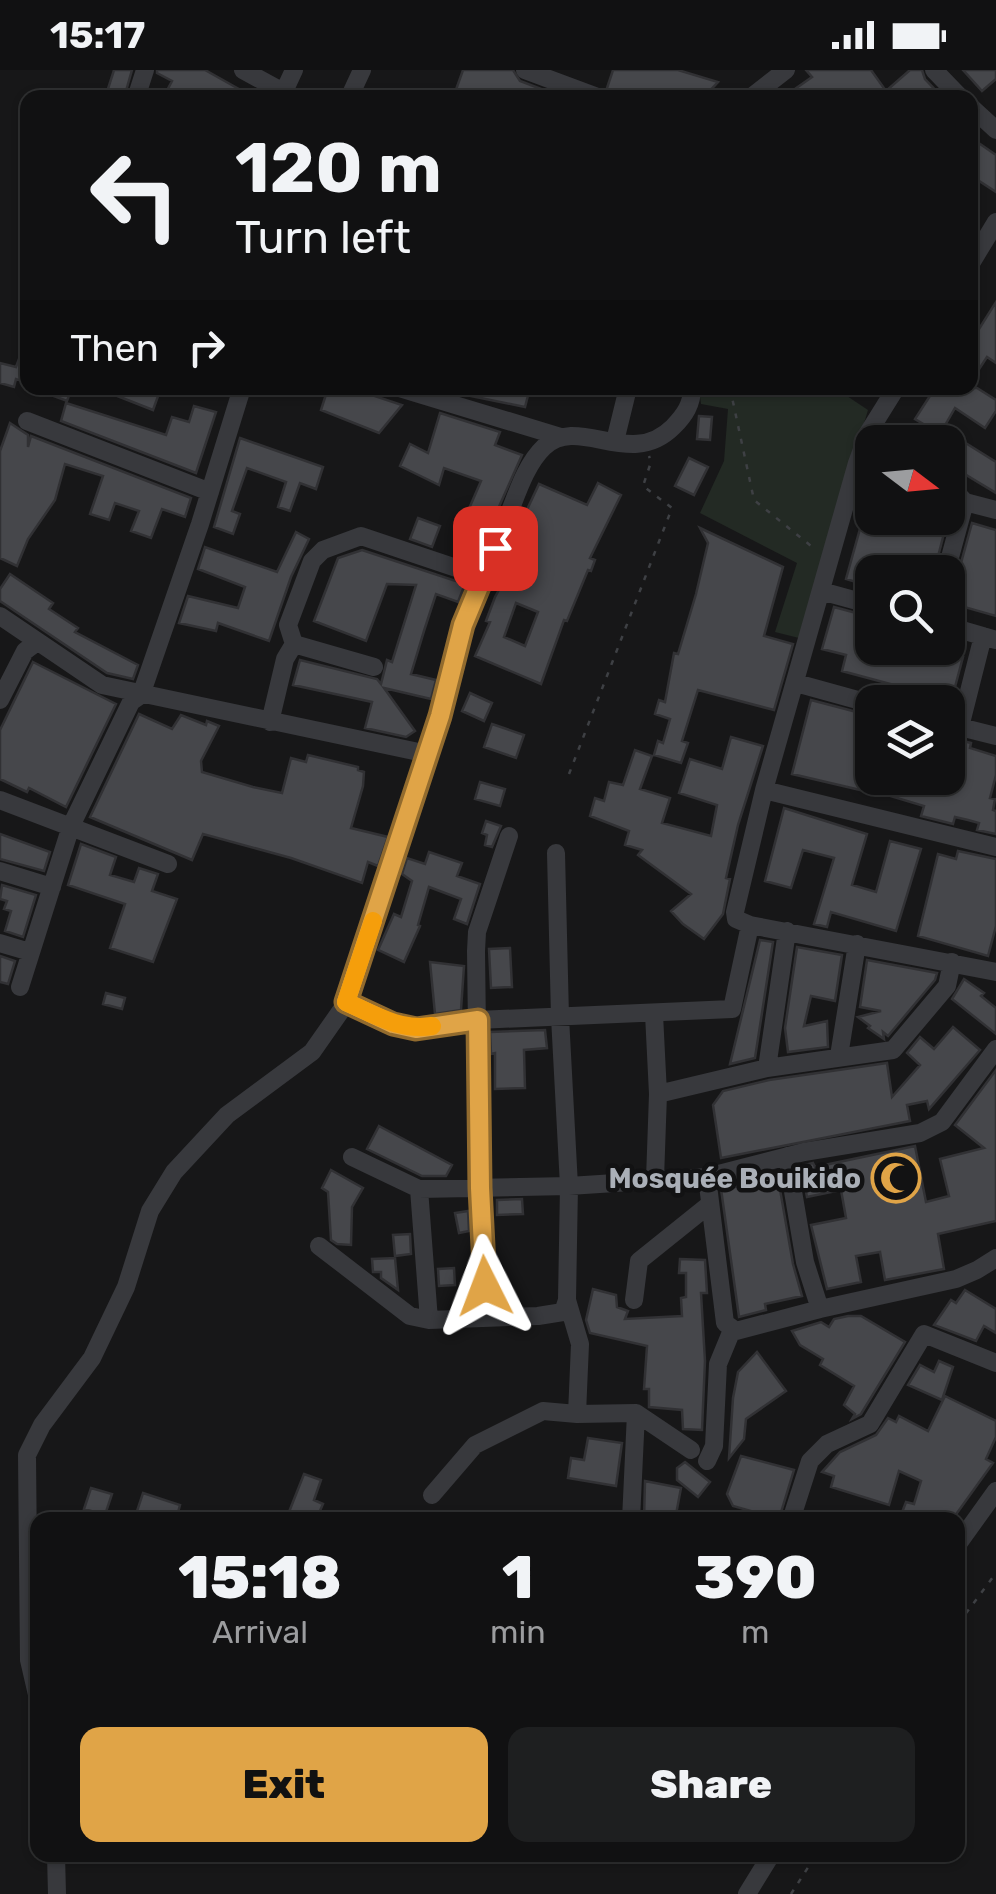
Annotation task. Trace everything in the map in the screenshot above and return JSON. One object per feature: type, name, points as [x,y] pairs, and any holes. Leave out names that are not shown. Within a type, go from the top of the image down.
[{"type":"street","points":[[243,70],[276,90]]},
{"type":"street","points":[[526,70],[579,90]]},
{"type":"street","points":[[760,90],[786,70]]},
{"type":"street","points":[[934,70],[953,90]]},
{"type":"street","points":[[978,245],[996,222]]},
{"type":"street","points":[[20,987],[71,826],[131,702],[140,695],[240,395]]},
{"type":"street","points":[[422,395],[561,437],[646,446],[663,437],[680,420],[692,402],[692,395]]},
{"type":"street","points":[[615,441],[626,395]]},
{"type":"street","points":[[873,425],[892,395]]},
{"type":"street","points":[[28,421],[210,492]]},
{"type":"street","points":[[30,1664],[27,1455],[42,1425],[92,1358],[134,1267],[150,1212],[174,1172],[227,1115],[312,1052],[346,1002],[428,754],[463,625],[536,456],[548,443],[561,437]]},
{"type":"street","points":[[855,476],[764,790],[736,904],[736,919],[996,972]]},
{"type":"street","points":[[965,502],[996,510]]},
{"type":"street","points":[[270,722],[285,659],[294,644],[288,624],[312,560],[322,550],[350,538],[371,538],[483,577]]},
{"type":"street","points":[[820,591],[855,601]]},
{"type":"street","points":[[0,616],[102,685],[428,754]]},
{"type":"street","points":[[965,631],[989,638],[965,698]]},
{"type":"street","points":[[0,700],[25,652],[38,642]]},
{"type":"street","points":[[294,644],[374,667]]},
{"type":"street","points":[[796,684],[855,700]]},
{"type":"street","points":[[965,729],[996,736]]},
{"type":"street","points":[[764,790],[996,847]]},
{"type":"street","points":[[0,800],[168,864]]},
{"type":"street","points":[[486,1317],[477,932],[509,836]]},
{"type":"street","points":[[556,854],[569,1186],[567,1300],[580,1344],[577,1414]]},
{"type":"street","points":[[0,871],[52,886]]},
{"type":"street","points":[[346,1002],[393,1024],[416,1029],[478,1020],[732,1009],[750,924]]},
{"type":"street","points":[[767,1068],[787,932]]},
{"type":"street","points":[[0,943],[30,952]]},
{"type":"street","points":[[839,1056],[857,944]]},
{"type":"street","points":[[658,1094],[767,1068],[894,1050],[947,986],[952,962]]},
{"type":"street","points":[[654,1014],[658,1094],[655,1179]]},
{"type":"street","points":[[352,1157],[419,1189],[569,1186],[707,1177],[788,1156],[920,1133],[942,1122],[996,1048]]},
{"type":"street","points":[[788,1156],[805,1262],[820,1308]]},
{"type":"street","points":[[707,1177],[725,1323],[732,1330],[956,1279],[996,1258]]},
{"type":"street","points":[[419,1189],[429,1320]]},
{"type":"street","points":[[634,1300],[639,1261],[710,1204]]},
{"type":"street","points":[[319,1246],[405,1314],[429,1320],[559,1314],[567,1300]]},
{"type":"street","points":[[707,1462],[714,1446],[718,1364],[732,1330]]},
{"type":"street","points":[[794,1512],[810,1461],[827,1444],[870,1424],[924,1334],[996,1363]]},
{"type":"street","points":[[432,1495],[475,1445],[542,1411],[636,1412],[691,1450]]},
{"type":"street","points":[[631,1512],[636,1412]]},
{"type":"street","points":[[965,1534],[996,1491]]},
{"type":"street","points":[[56,1862],[57,1894]]},
{"type":"street","points":[[747,1894],[767,1862]]},
{"type":"path","points":[[732,395],[754,500],[829,561]]},
{"type":"path","points":[[569,774],[672,508],[642,486],[651,462],[646,446]]},
{"type":"path","points":[[965,1615],[996,1573]]},
{"type":"path","points":[[790,1894],[811,1862]]},
{"type":"shaded area","points":[[700,395],[846,395],[868,410],[863,425],[855,425],[855,453],[799,638],[775,632],[797,563],[700,513],[724,461],[728,409],[701,404]]},
{"type":"building","points":[[114,70],[132,70],[126,90],[108,90]]},
{"type":"building","points":[[205,70],[241,90],[167,90],[172,81],[157,73]]},
{"type":"building","points":[[463,70],[513,70],[520,81],[544,90],[456,90]]},
{"type":"building","points":[[613,70],[678,70],[718,82],[710,90],[607,88]]},
{"type":"building","points":[[806,70],[871,70],[885,90],[793,90],[812,77]]},
{"type":"building","points":[[910,70],[922,70],[935,90],[887,90]]},
{"type":"building","points":[[963,70],[996,70],[996,79],[982,91]]},
{"type":"building","points":[[978,143],[996,155],[996,192],[978,180]]},
{"type":"building","points":[[996,302],[996,363],[987,357],[978,371],[978,328]]},
{"type":"building","points":[[20,356],[20,380],[16,379],[14,387],[0,383],[0,363],[16,367]]},
{"type":"building","points":[[978,389],[996,400],[996,411],[985,428],[955,408],[945,425],[925,425],[915,419],[930,395],[978,395]]},
{"type":"building","points":[[115,395],[158,395],[153,410]]},
{"type":"building","points":[[326,395],[372,395],[402,405],[379,433],[321,410]]},
{"type":"building","points":[[466,395],[528,395],[525,407]]},
{"type":"building","points":[[66,403],[166,435],[172,417],[189,422],[194,406],[216,412],[196,473],[61,421]]},
{"type":"building","points":[[440,413],[500,432],[495,445],[522,455],[482,545],[458,534],[481,481],[444,468],[439,485],[400,466],[410,444],[428,453]]},
{"type":"building","points":[[699,416],[712,417],[710,440],[697,439]]},
{"type":"building","points":[[10,423],[28,435],[28,447],[31,436],[191,498],[185,517],[162,509],[151,538],[131,531],[139,511],[115,503],[109,520],[90,514],[103,476],[65,464],[55,500],[28,539],[17,566],[0,558],[0,451]]},
{"type":"building","points":[[240,438],[323,467],[316,489],[300,483],[290,511],[278,507],[286,482],[247,468],[232,511],[240,514],[233,534],[214,527]]},
{"type":"building","points":[[965,443],[996,462],[996,493],[965,474]]},
{"type":"building","points":[[689,458],[708,467],[694,495],[675,486]]},
{"type":"building","points":[[598,483],[621,495],[590,558],[595,560],[591,571],[588,570],[567,621],[564,620],[541,684],[475,656],[490,622],[486,621],[495,597],[521,550],[510,546],[539,484],[587,505]],"holes":[[[516,603],[538,612],[525,646],[504,637]]]},
{"type":"building","points":[[418,518],[440,526],[432,547],[410,539]]},
{"type":"building","points":[[972,523],[996,530],[996,616],[965,607],[963,555]]},
{"type":"building","points":[[700,528],[783,567],[764,636],[793,644],[774,710],[698,690],[682,741],[688,743],[681,763],[654,755],[658,741],[663,743],[670,719],[655,714],[659,700],[665,702],[674,653],[678,654],[696,594],[708,543]]},
{"type":"building","points":[[296,532],[309,539],[269,641],[218,623],[216,631],[179,623],[188,596],[238,608],[245,587],[198,569],[205,547],[277,572]]},
{"type":"building","points":[[858,535],[944,535],[938,555],[855,555],[855,582],[846,579]]},
{"type":"building","points":[[362,550],[465,584],[458,602],[436,594],[411,674],[436,680],[431,699],[384,688],[415,731],[406,737],[365,728],[372,702],[293,685],[300,660],[377,679],[381,684],[387,660],[392,662],[416,585],[387,584],[366,641],[314,621],[338,558]]},
{"type":"building","points":[[10,574],[53,603],[49,609],[78,628],[75,632],[138,665],[133,679],[107,673],[0,601],[0,589]]},
{"type":"building","points":[[834,607],[855,613],[855,665],[961,665],[956,685],[894,685],[842,671],[846,655],[822,649]]},
{"type":"building","points":[[33,662],[116,704],[66,807],[29,788],[27,792],[0,779],[0,730]]},
{"type":"building","points":[[470,693],[492,703],[484,721],[462,711]]},
{"type":"building","points":[[811,700],[855,712],[855,789],[792,774]]},
{"type":"building","points":[[139,714],[172,729],[181,715],[219,726],[201,761],[202,772],[253,787],[282,793],[291,758],[306,762],[308,755],[358,767],[364,772],[363,786],[351,828],[388,837],[378,866],[368,862],[362,883],[203,834],[192,860],[90,817]]},
{"type":"building","points":[[492,724],[524,735],[516,758],[484,747]]},
{"type":"building","points":[[731,737],[763,746],[738,825],[726,878],[730,879],[723,914],[704,939],[671,911],[691,894],[638,855],[642,850],[625,845],[629,831],[590,816],[595,798],[604,801],[609,782],[623,785],[635,750],[652,756],[640,789],[670,798],[662,823],[711,836],[717,805],[679,793],[690,759],[722,769]]},
{"type":"building","points":[[965,741],[971,743],[970,748],[996,756],[990,798],[995,799],[996,834],[977,830],[979,823],[968,820],[955,817],[953,824],[921,816],[924,806],[887,795],[965,795]]},
{"type":"building","points":[[480,782],[505,789],[500,806],[475,799]]},
{"type":"building","points":[[784,808],[867,834],[852,885],[876,892],[890,841],[921,849],[896,931],[831,912],[827,927],[814,924],[834,858],[803,850],[791,888],[765,881]]},
{"type":"building","points":[[486,821],[501,826],[492,847],[485,845],[487,835],[482,833]]},
{"type":"building","points":[[0,834],[50,852],[44,871],[0,859]]},
{"type":"building","points":[[81,844],[116,857],[110,875],[134,882],[139,868],[158,874],[152,891],[177,899],[153,962],[110,948],[125,904],[68,885]]},
{"type":"building","points":[[958,851],[996,859],[996,926],[988,956],[918,936],[938,854],[956,859]]},
{"type":"building","points":[[429,852],[462,863],[457,876],[480,884],[467,924],[454,919],[461,899],[429,887],[420,926],[404,962],[378,950],[394,914],[401,917],[412,881],[402,874],[407,858],[425,864]]},
{"type":"building","points":[[2,885],[36,895],[23,937],[5,931],[11,911],[4,909],[7,901],[0,899]]},
{"type":"building","points":[[760,940],[773,942],[755,1058],[730,1064]]},
{"type":"building","points":[[797,947],[842,955],[835,1001],[811,996],[804,1026],[827,1021],[828,1047],[788,1052],[785,1028]]},
{"type":"building","points":[[510,948],[512,987],[491,988],[489,949]]},
{"type":"building","points":[[0,956],[15,961],[8,984],[0,982]]},
{"type":"building","points":[[867,960],[937,973],[888,1036],[883,1032],[884,1039],[858,1017],[881,1011],[860,1007]]},
{"type":"building","points":[[430,962],[464,966],[461,1010],[435,1014]]},
{"type":"building","points":[[964,979],[984,993],[981,996],[996,1008],[996,1034],[952,999]]},
{"type":"building","points":[[106,993],[125,998],[122,1009],[103,1004]]},
{"type":"building","points":[[953,1027],[980,1050],[929,1109],[927,1101],[907,1105],[910,1121],[721,1158],[713,1105],[723,1091],[769,1080],[887,1063],[892,1097],[920,1065],[907,1053],[920,1037],[934,1049]]},
{"type":"building","points":[[545,1030],[547,1048],[524,1050],[525,1088],[495,1089],[495,1053],[491,1054],[490,1032]]},
{"type":"building","points":[[996,1070],[996,1221],[938,1234],[944,1269],[885,1280],[880,1252],[856,1256],[861,1282],[827,1289],[811,1225],[846,1218],[841,1190],[807,1197],[801,1166],[813,1163],[815,1167],[915,1146],[926,1202],[949,1196],[940,1159],[984,1148],[955,1125]]},
{"type":"building","points":[[379,1126],[452,1165],[446,1176],[422,1176],[367,1149]]},
{"type":"building","points":[[331,1170],[363,1188],[352,1207],[351,1245],[331,1240],[328,1192],[322,1188]]},
{"type":"building","points":[[777,1172],[802,1296],[765,1304],[766,1310],[739,1317],[721,1189],[755,1184],[753,1178]]},
{"type":"building","points":[[522,1199],[523,1214],[497,1215],[497,1200]]},
{"type":"building","points":[[468,1211],[469,1231],[459,1233],[455,1213]]},
{"type":"building","points":[[410,1234],[411,1254],[395,1256],[393,1235]]},
{"type":"building","points":[[395,1258],[398,1290],[381,1278],[381,1272],[373,1272],[372,1259]]},
{"type":"building","points":[[680,1259],[705,1260],[707,1293],[701,1293],[705,1361],[702,1430],[683,1429],[682,1410],[649,1407],[649,1389],[644,1389],[647,1346],[590,1333],[586,1320],[593,1289],[616,1295],[617,1307],[628,1311],[625,1319],[682,1316],[686,1273],[679,1273]]},
{"type":"building","points":[[454,1268],[455,1285],[439,1286],[438,1269]]},
{"type":"building","points":[[965,1290],[996,1309],[996,1333],[984,1326],[976,1341],[934,1325],[951,1300],[956,1303]]},
{"type":"building","points":[[861,1316],[905,1342],[861,1414],[852,1419],[855,1414],[844,1405],[854,1386],[820,1365],[823,1359],[800,1345],[792,1331],[821,1322],[829,1327],[834,1319]]},
{"type":"building","points":[[757,1352],[786,1391],[746,1419],[744,1439],[729,1458],[738,1372]]},
{"type":"building","points":[[939,1361],[953,1367],[942,1400],[908,1385],[920,1365],[934,1372]]},
{"type":"building","points":[[945,1396],[996,1421],[996,1437],[986,1459],[993,1463],[958,1512],[902,1512],[906,1502],[914,1504],[921,1481],[899,1471],[889,1505],[831,1487],[834,1476],[822,1472],[840,1452],[876,1435],[888,1418],[896,1422],[899,1416],[928,1431]]},
{"type":"building","points":[[588,1438],[622,1443],[616,1486],[568,1478],[571,1458],[584,1460]]},
{"type":"building","points":[[741,1456],[794,1470],[781,1512],[754,1512],[733,1506],[727,1494]]},
{"type":"building","points":[[685,1462],[710,1482],[698,1497],[677,1480],[677,1468]]},
{"type":"building","points":[[304,1474],[321,1480],[314,1500],[323,1504],[320,1512],[289,1512]]},
{"type":"building","points":[[645,1481],[681,1488],[676,1512],[644,1512]]},
{"type":"building","points":[[91,1488],[112,1494],[106,1512],[84,1509]]},
{"type":"building","points":[[143,1493],[180,1505],[178,1512],[137,1512]]},
{"type":"slow traffic","points":[[373,921],[346,1002],[393,1024],[416,1029],[432,1026]]},
{"type":"place","name":"Mosquée Bouikido","points":[[896,1178]]},
{"type":"route","points":[[485,1286],[478,1020],[416,1029],[393,1024],[346,1002],[440,716],[463,625],[495,548]]}]
